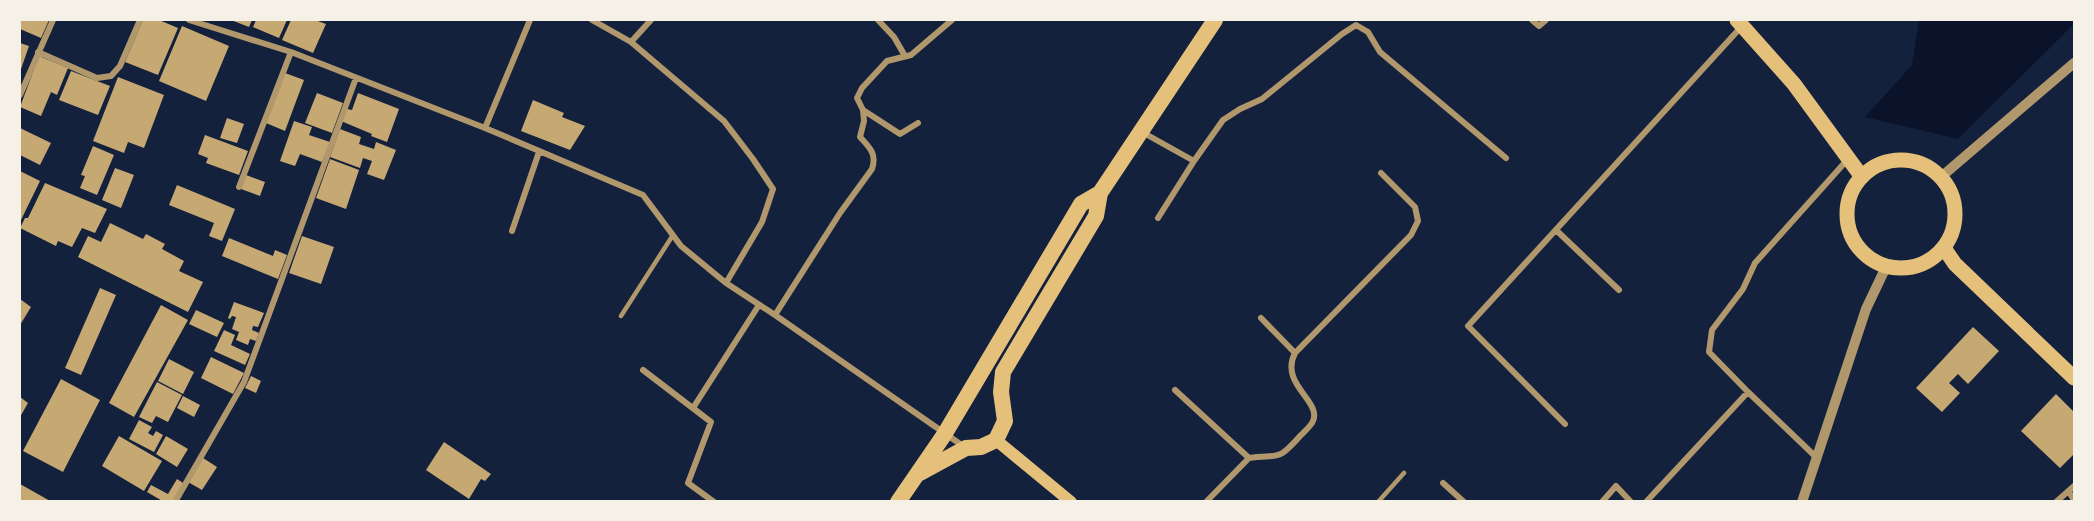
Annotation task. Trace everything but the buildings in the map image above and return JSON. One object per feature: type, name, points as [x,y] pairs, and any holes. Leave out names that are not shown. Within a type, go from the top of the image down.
[{"type":"highway","points":[[915,477],[966,448],[981,447],[996,440],[1005,421],[1001,392],[1003,372],[1096,216],[1100,193],[1215,20]]},
{"type":"highway","points":[[898,501],[944,435],[1081,204],[1100,193]]},
{"type":"main road","points":[[1740,23],[1794,84],[1862,177]]},
{"type":"main road","points":[[1894,160],[1916,162],[1941,177],[1948,188],[1955,208],[1953,229],[1944,248],[1928,262],[1907,269],[1886,267],[1867,257],[1853,241],[1846,221],[1848,199],[1862,177],[1874,166],[1894,160]]},
{"type":"main road","points":[[1944,248],[1955,264],[2074,378]]},
{"type":"main road","points":[[996,440],[1071,501]]},
{"type":"street","points":[[20,95],[53,20]]},
{"type":"street","points":[[38,52],[97,78],[111,76],[120,66],[140,20]]},
{"type":"street","points":[[189,20],[291,52],[485,128],[643,195],[681,246],[726,283],[966,448]]},
{"type":"street","points":[[485,128],[530,20]]},
{"type":"street","points":[[592,20],[632,42],[724,121],[773,189],[762,222],[726,283]]},
{"type":"street","points":[[632,42],[651,20]]},
{"type":"street","points":[[878,20],[894,37],[905,56]]},
{"type":"street","points":[[775,315],[840,213],[872,169],[875,160],[874,153],[860,137],[864,121],[863,110],[857,98],[862,88],[887,61],[911,55],[951,20]]},
{"type":"street","points":[[1532,20],[1539,26],[1546,20]]},
{"type":"street","points":[[1566,424],[1468,327],[1740,23]]},
{"type":"street","points":[[1158,218],[1223,120],[1262,99],[1342,34],[1356,26],[1368,33],[1380,52],[1506,158]]},
{"type":"street","points":[[239,187],[291,52]]},
{"type":"street","points":[[1941,177],[2074,63]]},
{"type":"street","points":[[175,501],[244,382],[356,78]]},
{"type":"street","points":[[863,110],[900,134],[918,123]]},
{"type":"street","points":[[1142,132],[1194,161]]},
{"type":"street","points":[[512,231],[539,152]]},
{"type":"street","points":[[1816,458],[1709,352],[1712,330],[1743,288],[1755,263],[1849,158]]},
{"type":"street","points":[[1206,501],[1249,458],[1278,457],[1285,453],[1313,422],[1315,415],[1313,408],[1299,390],[1290,370],[1295,353],[1411,236],[1418,221],[1416,207],[1382,173]]},
{"type":"street","points":[[1556,230],[1619,290]]},
{"type":"street","points":[[1802,501],[1866,309],[1886,267]]},
{"type":"street","points":[[693,408],[759,305]]},
{"type":"street","points":[[1261,318],[1295,353]]},
{"type":"street","points":[[643,370],[711,422],[688,483],[714,501]]},
{"type":"street","points":[[1175,390],[1249,458]]},
{"type":"street","points":[[1646,501],[1748,392]]},
{"type":"street","points":[[1443,483],[1464,501]]},
{"type":"street","points":[[1602,501],[1616,486],[1631,501]]},
{"type":"street","points":[[2056,501],[2074,486]]},
{"type":"street","points":[[2069,492],[2074,500]]},
{"type":"lane","points":[[621,316],[673,235]]},
{"type":"lane","points":[[1378,501],[1404,473]]},
{"type":"water","points":[[1919,20],[2074,20],[2074,24],[1958,139],[1865,117],[1912,65]]}]
